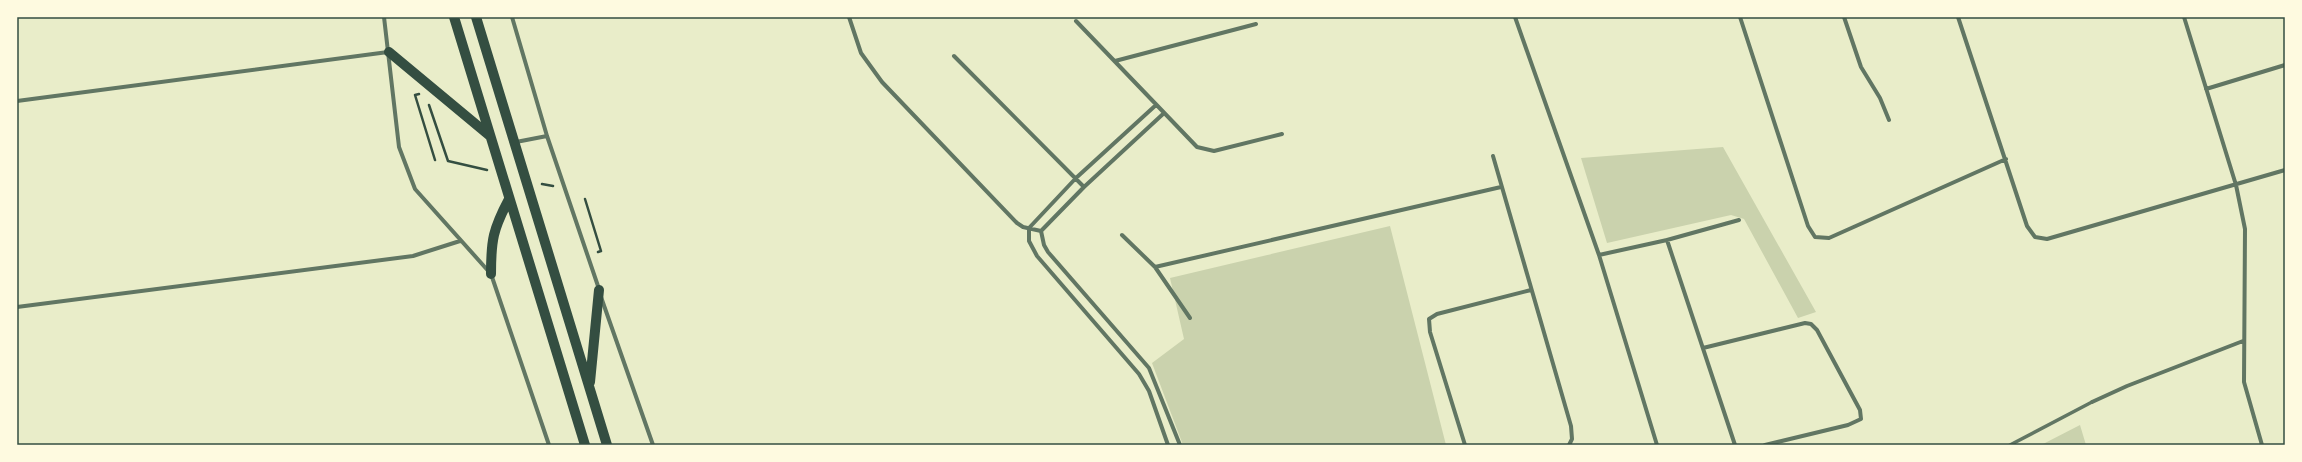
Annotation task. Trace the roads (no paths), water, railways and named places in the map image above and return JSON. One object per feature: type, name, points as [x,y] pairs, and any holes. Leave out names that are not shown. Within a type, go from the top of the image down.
[{"type":"main road","points":[[454,17],[585,445]]},
{"type":"main road","points":[[476,17],[607,445]]},
{"type":"main road","points":[[389,52],[490,136]]},
{"type":"main road","points":[[491,274],[491,249],[495,225],[509,199]]},
{"type":"main road","points":[[589,388],[599,290]]},
{"type":"street","points":[[384,17],[399,147],[414,189],[491,274],[549,445]]},
{"type":"street","points":[[518,17],[512,18],[547,136],[653,445]]},
{"type":"street","points":[[849,17],[861,53],[882,82],[1017,223],[1041,231]]},
{"type":"street","points":[[1515,17],[1599,255],[1657,445]]},
{"type":"street","points":[[1740,17],[1808,226],[1816,237],[1829,238],[2006,158]]},
{"type":"street","points":[[1844,17],[1861,67],[1880,98],[1889,120]]},
{"type":"street","points":[[1958,17],[2006,158],[2027,226],[2035,237],[2047,239],[2285,170]]},
{"type":"street","points":[[2184,17],[2236,185],[2245,229],[2246,266],[2243,341],[2244,382],[2262,445]]},
{"type":"street","points":[[1076,21],[1191,142],[1205,150],[1214,151],[1282,134]]},
{"type":"street","points":[[1115,61],[1256,24]]},
{"type":"street","points":[[17,100],[389,52]]},
{"type":"street","points":[[954,56],[1084,187]]},
{"type":"street","points":[[2206,89],[2285,65]]},
{"type":"street","points":[[1156,105],[1076,178],[1029,228],[1029,241],[1037,256],[1140,374],[1149,391],[1168,445]]},
{"type":"street","points":[[1041,231],[1084,187],[1164,114]]},
{"type":"street","points":[[515,142],[547,136]]},
{"type":"street","points":[[1493,156],[1571,426],[1572,439],[1570,445]]},
{"type":"street","points":[[1155,267],[1501,187]]},
{"type":"street","points":[[1599,255],[1668,240],[1739,220]]},
{"type":"street","points":[[1041,231],[1044,245],[1048,252],[1149,368],[1180,445]]},
{"type":"street","points":[[1122,235],[1155,267],[1190,318]]},
{"type":"street","points":[[1668,240],[1735,445]]},
{"type":"street","points":[[17,307],[414,256],[460,241]]},
{"type":"street","points":[[1465,445],[1430,332],[1429,319],[1437,314],[1532,290]]},
{"type":"street","points":[[1703,348],[1805,323],[1811,324],[1817,330],[1860,410],[1861,419],[1848,425],[1765,445]]},
{"type":"street","points":[[2010,445],[2092,402],[2127,386],[2243,341]]}]
